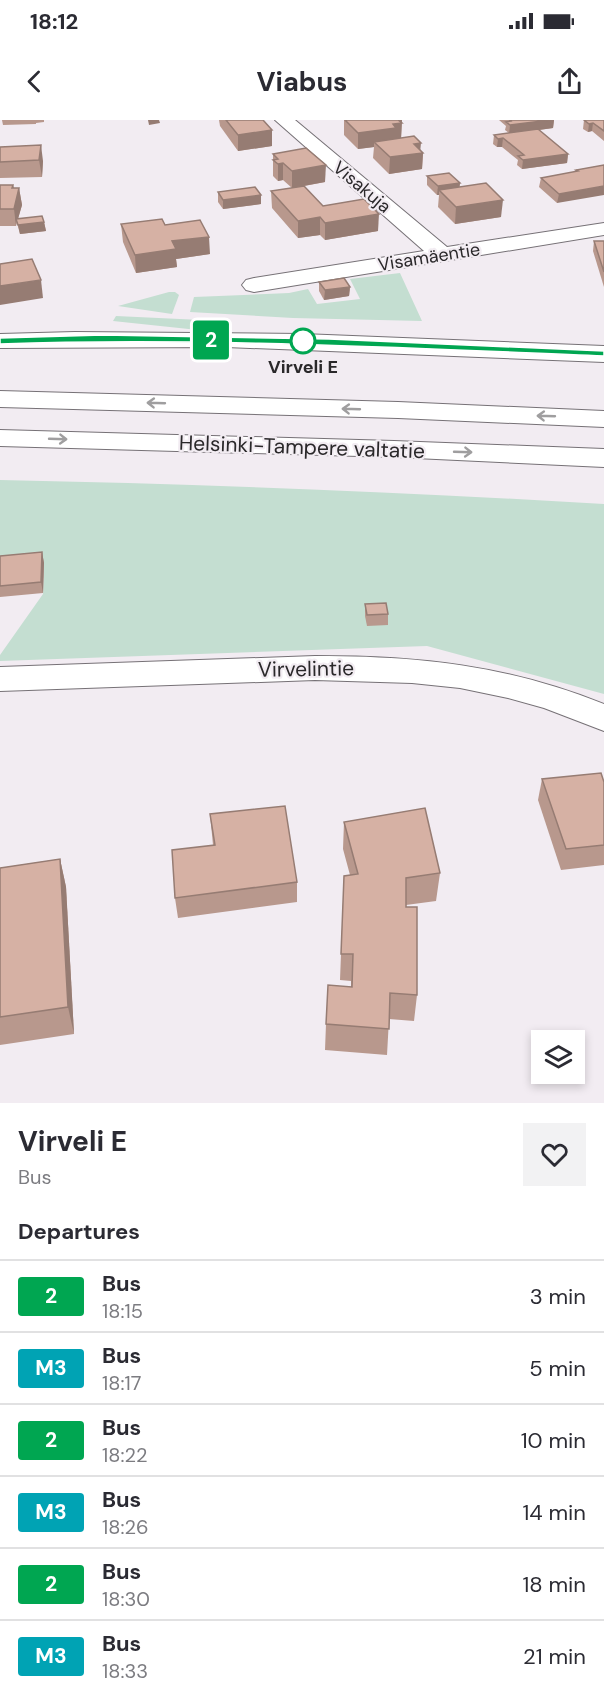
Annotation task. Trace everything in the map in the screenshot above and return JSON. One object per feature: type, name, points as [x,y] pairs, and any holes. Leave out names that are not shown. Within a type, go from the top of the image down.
[{"type":"main road","name":"Visakuja","points":[[284,120],[441,254]]},
{"type":"main road","name":"Visamäentie","points":[[254,285],[604,229]]},
{"type":"main road","points":[[0,341],[103,338],[329,342],[604,354]]},
{"type":"main road","name":"Helsinki-Tampere valtatie","points":[[0,399],[398,410],[604,419]]},
{"type":"main road","name":"Helsinki-Tampere valtatie","points":[[0,438],[604,458]]},
{"type":"main road","name":"Virvelintie","points":[[0,680],[306,668],[416,669],[476,677],[534,691],[604,718]]},
{"type":"green space","points":[[400,273],[422,321],[293,318],[190,312],[194,297],[289,293],[308,289],[317,304],[360,299],[350,279]]},
{"type":"green space","points":[[169,292],[179,295],[172,314],[118,306]]},
{"type":"green space","points":[[116,316],[201,320],[198,330],[113,321]]},
{"type":"green space","points":[[0,480],[302,489],[604,504],[604,694],[427,646],[0,661],[0,655],[43,594],[44,564],[0,567]]},
{"type":"building","points":[[226,120],[263,120],[272,130],[238,135]]},
{"type":"building","points":[[345,120],[398,120],[402,123],[393,124],[396,128],[358,133]]},
{"type":"building","points":[[510,120],[550,120],[510,125],[506,122]]},
{"type":"building","points":[[584,120],[604,120],[604,131],[593,123],[589,124]]},
{"type":"building","points":[[538,129],[568,154],[523,160],[518,156],[524,155],[503,138],[498,139],[494,135]]},
{"type":"building","points":[[414,136],[421,143],[414,144],[423,153],[390,157],[374,142]]},
{"type":"building","points":[[41,145],[39,160],[0,162],[0,147]]},
{"type":"building","points":[[306,148],[326,165],[292,171],[283,163],[278,164],[273,160],[278,159],[273,154]]},
{"type":"building","points":[[604,165],[604,186],[559,194],[541,178],[578,171],[576,170]]},
{"type":"building","points":[[449,173],[460,183],[438,186],[427,176]]},
{"type":"building","points":[[486,183],[503,200],[456,207],[439,190]]},
{"type":"building","points":[[0,185],[13,185],[12,188],[19,188],[14,209],[0,209]]},
{"type":"building","points":[[304,186],[323,206],[364,199],[379,214],[325,223],[320,217],[298,221],[271,191]]},
{"type":"building","points":[[255,187],[261,195],[223,200],[218,192]]},
{"type":"building","points":[[42,216],[44,222],[18,225],[16,219]]},
{"type":"building","points":[[162,219],[165,225],[200,220],[209,237],[172,241],[176,249],[135,255],[121,224]]},
{"type":"building","points":[[594,241],[604,241],[604,272]]},
{"type":"building","points":[[32,259],[41,280],[0,286],[0,264]]},
{"type":"building","points":[[344,278],[350,287],[325,290],[319,282]]},
{"type":"building","points":[[42,552],[41,582],[0,586],[0,556]]},
{"type":"building","points":[[386,603],[388,614],[367,615],[365,604]]},
{"type":"building","points":[[601,773],[604,782],[604,845],[566,849],[542,779]]},
{"type":"building","points":[[285,806],[297,882],[175,898],[172,850],[215,845],[210,814]]},
{"type":"building","points":[[425,808],[440,873],[406,878],[406,907],[417,907],[417,995],[390,993],[389,1029],[326,1024],[328,985],[352,987],[353,954],[341,954],[344,876],[358,874],[344,822]]},
{"type":"building","points":[[60,859],[68,1007],[0,1017],[0,868]]},
{"type":"bus line","name":"2","points":[[0,341],[103,338],[329,342],[604,354]]},
{"type":"place","name":"Virveli E","points":[[303,341]]}]
